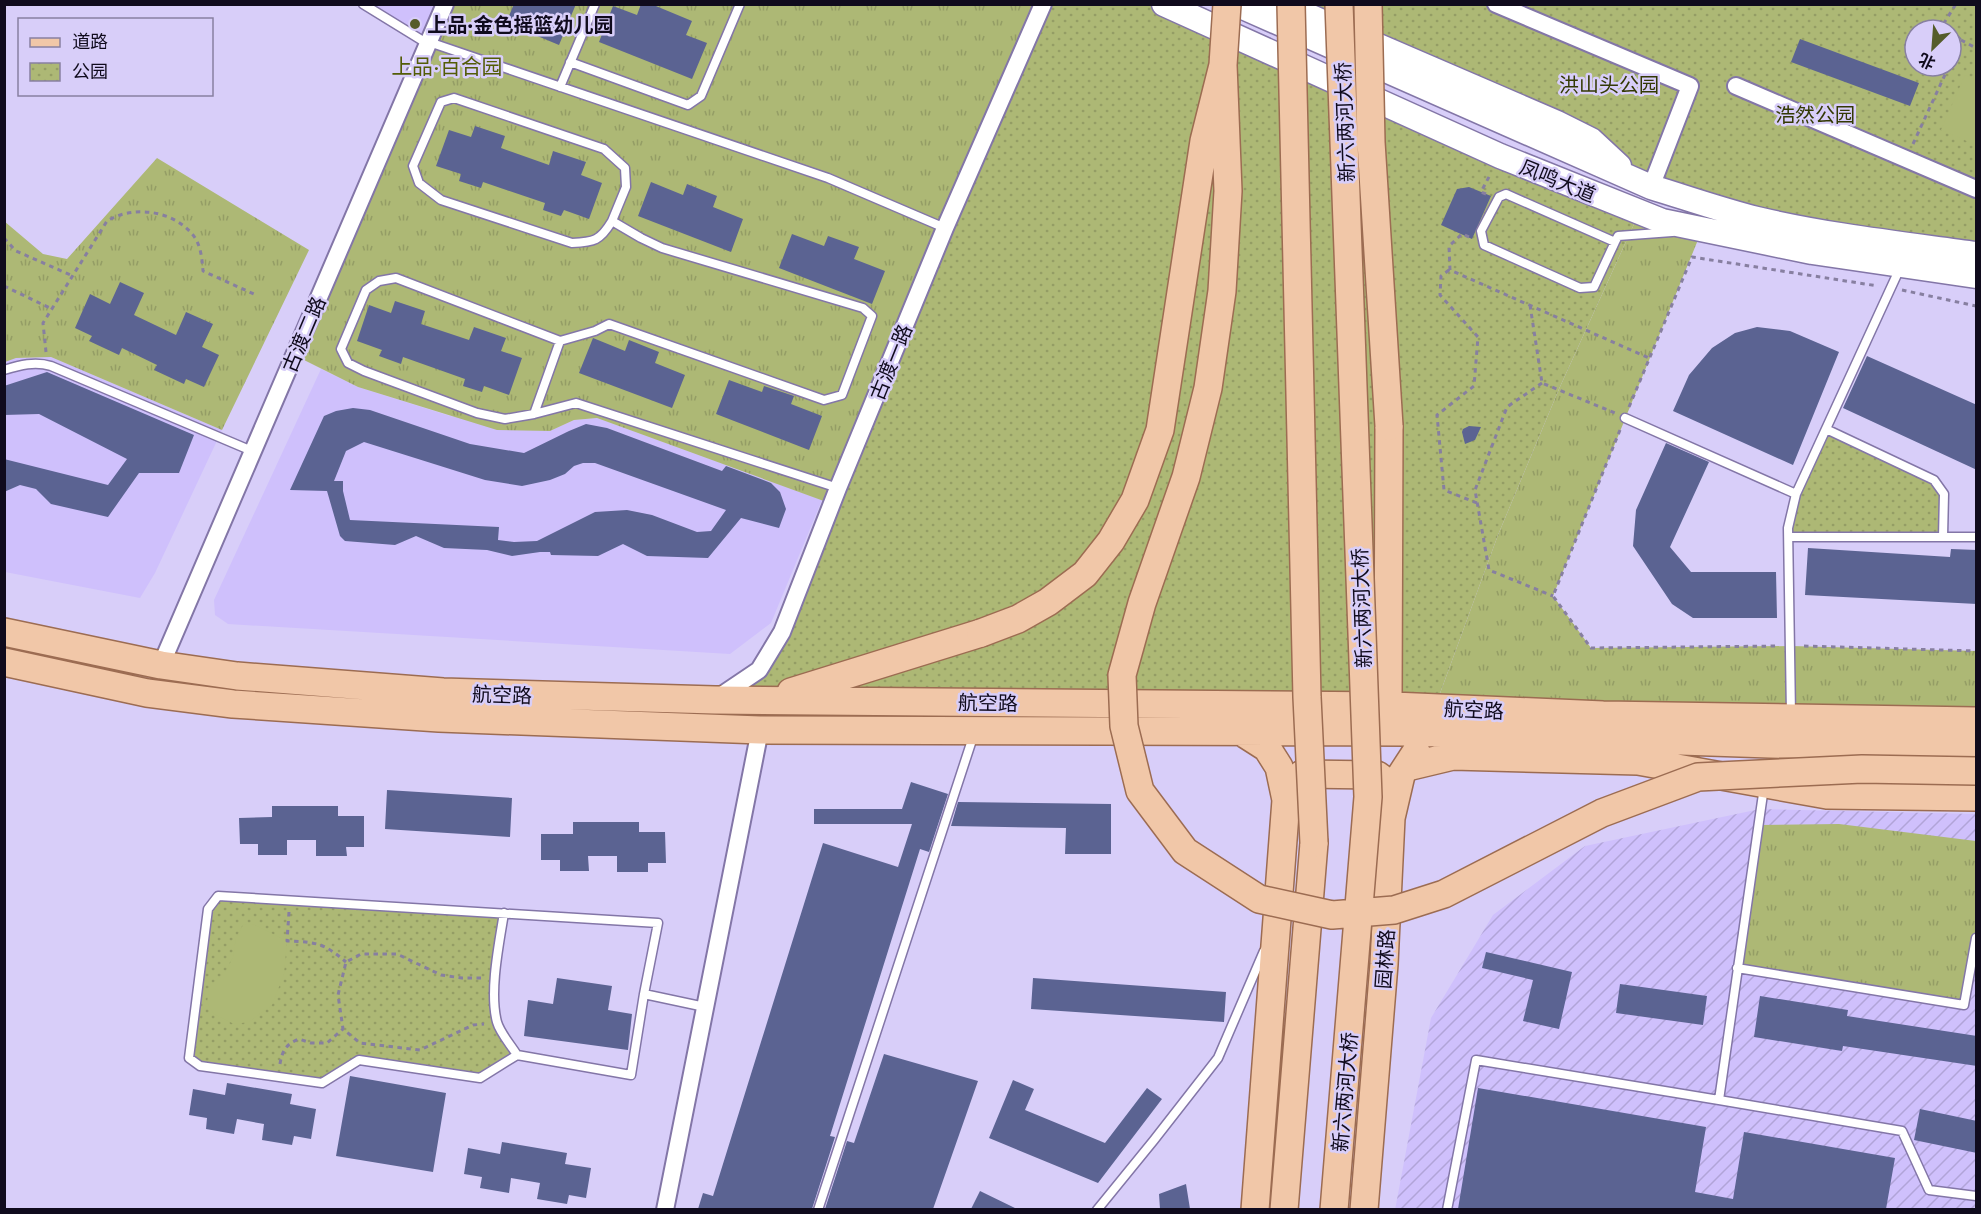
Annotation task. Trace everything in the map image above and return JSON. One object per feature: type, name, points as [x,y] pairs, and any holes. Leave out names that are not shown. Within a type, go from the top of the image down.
[{"type":"main road","name":"凤鸣大道","points":[[1164,4],[1500,156],[1662,221],[1812,252],[1977,276]]},
{"type":"main road","points":[[1227,4],[1223,65],[1228,191],[1222,291],[1208,388],[1186,477],[1142,603],[1122,675],[1124,726],[1140,791],[1185,851],[1259,899],[1332,915],[1394,910],[1444,894],[1602,813],[1698,777],[1862,769],[1977,771]]},
{"type":"main road","name":"凤鸣大道","points":[[1236,4],[1642,182],[1721,210],[1760,220],[1882,241],[1977,254]]},
{"type":"main road","points":[[1281,4],[1566,127],[1591,140],[1642,182]]},
{"type":"main road","points":[[1284,1209],[1314,843],[1307,697],[1291,4]]},
{"type":"main road","name":"新六两河大桥","points":[[1334,1209],[1368,797],[1339,4]]},
{"type":"main road","points":[[1368,4],[1371,142],[1389,426],[1388,706]]},
{"type":"main road","points":[[765,700],[981,633],[1018,619],[1048,602],[1085,573],[1112,541],[1136,500],[1160,430],[1204,141],[1223,65]]},
{"type":"main road","name":"航空路","points":[[4,632],[161,665],[237,676],[443,692],[715,700],[1388,706],[1603,715],[1977,721]]},
{"type":"main road","name":"航空路","points":[[4,662],[147,693],[234,704],[439,718],[760,730],[1449,734],[1770,744],[1977,747]]},
{"type":"main road","points":[[1242,732],[1267,748],[1279,767],[1286,800],[1255,1209]]},
{"type":"main road","name":"园林路","points":[[1364,1209],[1384,964],[1391,818],[1401,776],[1422,743],[1449,734]]},
{"type":"main road","points":[[1407,767],[1453,756],[1638,761],[1827,795],[1977,797]]},
{"type":"main road","points":[[1285,796],[1292,782],[1302,774],[1377,775],[1386,780],[1396,797]]},
{"type":"street","name":"古渡二路","points":[[161,665],[445,4]]},
{"type":"street","name":"古渡一路","points":[[715,700],[759,670],[782,632],[838,488],[945,228],[1044,4]]},
{"type":"street","points":[[1496,4],[1690,86],[1642,182]]},
{"type":"street","points":[[1736,86],[1977,189]]},
{"type":"street","points":[[665,1209],[760,730]]},
{"type":"lane","points":[[363,4],[428,43],[828,178],[945,228]]},
{"type":"lane","points":[[560,87],[595,4]]},
{"type":"lane","points":[[570,62],[688,105],[701,96],[740,4]]},
{"type":"lane","points":[[454,98],[604,149],[625,168],[626,187],[612,220],[606,232],[591,242],[572,243],[441,200],[419,183],[414,166],[441,102],[454,98]]},
{"type":"lane","points":[[1615,242],[1506,194],[1499,197],[1481,231],[1484,245],[1580,288],[1594,287],[1618,236],[1702,230]]},
{"type":"lane","points":[[612,220],[662,248],[863,308],[873,316],[842,395],[824,400],[609,324],[595,331],[560,341],[396,278],[379,281],[366,290],[341,349],[348,363],[477,413],[505,419],[576,403],[838,488]]},
{"type":"lane","points":[[1791,718],[1788,528],[1796,494],[1901,266]]},
{"type":"lane","points":[[534,414],[560,341]]},
{"type":"lane","points":[[4,370],[20,365],[41,363],[252,451]]},
{"type":"lane","points":[[1625,418],[1796,494]]},
{"type":"lane","points":[[1826,429],[1934,480],[1944,494],[1943,537]]},
{"type":"lane","points":[[1789,537],[1977,537]]},
{"type":"lane","points":[[818,1209],[975,731]]},
{"type":"lane","points":[[1719,1100],[1764,783]]},
{"type":"lane","points":[[218,896],[504,913],[658,923],[631,1075],[517,1055],[480,1078],[359,1060],[322,1083],[200,1066],[189,1058],[208,909],[218,896]]},
{"type":"lane","points":[[504,913],[495,992],[497,1023],[517,1055]]},
{"type":"lane","points":[[1097,1209],[1218,1058],[1277,923]]},
{"type":"lane","points":[[1737,968],[1964,1005],[1977,939]]},
{"type":"lane","points":[[644,994],[705,1007]]},
{"type":"lane","points":[[1447,1209],[1476,1060],[1902,1131],[1929,1190],[1977,1196]]},
{"type":"path","points":[[1947,18],[1956,4]]},
{"type":"path","points":[[1963,41],[1977,48]]},
{"type":"path","points":[[1906,159],[1943,78]]},
{"type":"path","points":[[47,365],[43,323],[107,221],[116,215],[142,211],[163,214],[181,224],[193,236],[201,251],[203,271],[256,295]]},
{"type":"path","points":[[4,238],[16,251],[73,276]]},
{"type":"path","points":[[1450,270],[1441,276],[1440,295],[1478,337],[1474,386],[1437,415],[1444,489],[1477,503]]},
{"type":"path","points":[[4,286],[52,309]]},
{"type":"path","points":[[1530,305],[1542,383]]},
{"type":"path","points":[[1542,383],[1508,407],[1475,490],[1490,570],[1553,596]]},
{"type":"path","points":[[1542,383],[1625,418]]},
{"type":"path","points":[[1791,645],[1977,651]]},
{"type":"path","points":[[290,900],[287,941],[312,942],[330,948],[346,962]]},
{"type":"path","points":[[496,978],[462,978],[441,975],[397,954],[361,954],[346,962],[338,994],[343,1029],[360,1043],[420,1050],[473,1025],[497,1023]]},
{"type":"path","points":[[278,1077],[281,1054],[288,1043],[298,1039],[311,1043],[327,1043],[343,1029]]},
{"type":"shaded area","name":"上品·金色摇篮幼儿园","points":[[363,5],[443,5],[428,44]]},
{"type":"shaded area","points":[[51,357],[222,430],[155,573],[140,598],[5,572],[4,362],[16,358]]},
{"type":"shaded area","points":[[321,369],[358,387],[450,416],[550,431],[574,420],[597,418],[822,500],[771,623],[730,654],[228,624],[215,615],[214,600]]},
{"type":"shaded area","points":[[1760,809],[1976,814],[1976,1209],[1395,1210],[1431,1018],[1493,915],[1585,846]]},
{"type":"green space","points":[[443,5],[1043,5],[832,504],[597,418],[574,420],[550,431],[497,430],[358,387],[294,355]]},
{"type":"green space","points":[[1043,5],[1164,5],[1639,213],[1559,389],[1498,535],[1435,707],[715,700],[759,670]]},
{"type":"green space","points":[[1222,5],[1976,5],[1976,257],[1732,209]]},
{"type":"green space","points":[[1965,75],[1976,80],[1976,145],[1941,130]]},
{"type":"green space","points":[[157,158],[309,250],[222,430],[51,357],[16,358],[5,362],[4,221],[43,254],[67,259]]},
{"type":"green space","points":[[1639,213],[1702,230],[1553,596],[1591,648],[1791,646],[1976,651],[1976,721],[1435,707],[1498,535],[1559,389]]},
{"type":"green space","points":[[1826,429],[1934,480],[1943,494],[1943,537],[1789,537],[1796,494]]},
{"type":"green space","points":[[1839,824],[1976,841],[1976,938],[1964,1005],[1737,968],[1758,825]]},
{"type":"green space","points":[[218,896],[504,913],[499,945],[497,1023],[517,1055],[480,1078],[360,1060],[322,1083],[200,1066],[189,1058],[208,909]]},
{"type":"green space","points":[[253,924],[287,941],[284,974],[272,1005],[249,1022],[234,1024],[214,1014],[207,1003],[209,987],[226,971],[233,957],[236,938],[243,925]]},
{"type":"building","points":[[514,4],[576,4],[559,45],[506,23]]},
{"type":"building","points":[[641,4],[651,4],[692,21],[686,35],[707,43],[692,79],[599,42],[613,6],[637,15]]},
{"type":"building","points":[[1800,39],[1919,83],[1910,106],[1791,62]]},
{"type":"building","points":[[475,126],[505,136],[501,148],[549,165],[553,151],[586,162],[581,175],[602,183],[589,219],[564,210],[561,216],[543,210],[545,203],[483,182],[481,188],[459,181],[461,174],[436,166],[449,130],[471,137]]},
{"type":"building","points":[[651,182],[683,195],[687,184],[717,196],[713,207],[743,219],[731,252],[638,216]]},
{"type":"building","points":[[1469,187],[1491,196],[1472,239],[1441,225],[1457,189]]},
{"type":"building","points":[[792,234],[824,246],[828,236],[859,247],[854,259],[885,271],[872,304],[779,268]]},
{"type":"building","points":[[120,282],[144,293],[134,315],[176,335],[186,312],[213,324],[202,347],[219,355],[204,387],[186,379],[184,384],[154,370],[157,365],[122,348],[119,355],[89,341],[92,336],[75,328],[90,294],[110,304]]},
{"type":"building","points":[[395,301],[425,311],[421,324],[469,340],[474,327],[506,338],[501,351],[522,358],[509,395],[484,386],[482,392],[463,386],[465,379],[403,357],[401,364],[379,356],[382,350],[357,341],[369,305],[391,313]]},
{"type":"building","points":[[1757,327],[1790,331],[1839,352],[1793,465],[1673,411],[1689,375],[1712,348],[1735,333]]},
{"type":"building","points":[[593,338],[625,351],[629,340],[659,352],[655,363],[685,375],[672,408],[579,373]]},
{"type":"building","points":[[1867,356],[1977,405],[1977,470],[1843,408]]},
{"type":"building","points":[[47,372],[194,435],[179,473],[139,473],[108,517],[51,504],[36,489],[20,485],[4,492],[4,459],[108,485],[127,459],[39,414],[4,415],[4,386]]},
{"type":"building","points":[[729,380],[762,392],[764,386],[794,396],[791,404],[822,416],[809,450],[716,414]]},
{"type":"building","points":[[353,408],[370,410],[470,444],[524,453],[586,424],[607,428],[722,471],[726,466],[771,483],[780,492],[786,509],[779,528],[741,518],[708,558],[647,556],[623,544],[598,556],[551,555],[550,552],[540,552],[512,556],[487,550],[444,548],[416,536],[395,545],[345,541],[340,536],[327,491],[290,490],[324,416]],"holes":[[[364,442],[485,480],[522,486],[550,480],[583,463],[595,463],[726,510],[711,531],[697,532],[652,515],[627,510],[595,512],[537,541],[514,542],[498,540],[499,527],[350,520],[343,481],[334,481],[346,451]]]},
{"type":"building","points":[[1469,426],[1481,427],[1475,440],[1465,444],[1462,432]]},
{"type":"building","points":[[1666,443],[1709,462],[1670,547],[1691,572],[1776,572],[1777,618],[1693,618],[1672,604],[1633,546],[1636,510]]},
{"type":"building","points":[[1808,548],[1950,557],[1951,549],[1977,550],[1977,604],[1805,595]]},
{"type":"building","points":[[911,782],[948,794],[929,852],[920,849],[830,1136],[835,1137],[812,1209],[698,1209],[703,1193],[713,1196],[823,843],[898,867],[912,824],[814,824],[814,809],[902,809]]},
{"type":"building","points":[[387,790],[512,798],[510,837],[385,829]]},
{"type":"building","points":[[958,802],[1111,804],[1111,854],[1065,854],[1066,828],[951,826]]},
{"type":"building","points":[[272,806],[338,806],[338,816],[364,816],[364,847],[346,847],[347,856],[316,856],[316,840],[287,840],[287,855],[258,855],[258,844],[240,844],[239,818],[272,817]]},
{"type":"building","points":[[573,822],[639,822],[639,832],[665,832],[666,863],[648,863],[648,872],[617,872],[617,856],[588,856],[589,871],[560,871],[560,860],[541,860],[541,834],[573,834]]},
{"type":"building","points":[[1486,952],[1572,972],[1559,1029],[1523,1021],[1533,980],[1482,968]]},
{"type":"building","points":[[557,978],[612,986],[608,1010],[632,1014],[628,1050],[524,1036],[528,1000],[553,1004]]},
{"type":"building","points":[[1033,978],[1226,992],[1224,1022],[1031,1009]]},
{"type":"building","points":[[1620,984],[1707,996],[1703,1025],[1616,1013]]},
{"type":"building","points":[[1760,996],[1848,1010],[1847,1016],[1977,1036],[1977,1066],[1843,1046],[1842,1051],[1754,1037]]},
{"type":"building","points":[[884,1054],[978,1081],[933,1209],[825,1209],[847,1141],[854,1143]]},
{"type":"building","points":[[350,1076],[446,1093],[433,1172],[336,1156]]},
{"type":"building","points":[[1013,1080],[1034,1089],[1025,1110],[1105,1143],[1147,1088],[1162,1099],[1098,1183],[989,1138]]},
{"type":"building","points":[[227,1083],[292,1094],[290,1104],[316,1109],[311,1139],[294,1136],[292,1145],[262,1140],[264,1124],[237,1119],[234,1134],[206,1129],[207,1118],[189,1115],[193,1089],[225,1095]]},
{"type":"building","points":[[1478,1088],[1706,1127],[1695,1192],[1733,1199],[1744,1132],[1895,1158],[1886,1209],[1458,1209]]},
{"type":"building","points":[[1920,1109],[1977,1121],[1977,1153],[1914,1140]]},
{"type":"building","points":[[502,1142],[567,1153],[565,1164],[591,1168],[586,1198],[569,1195],[567,1204],[537,1199],[540,1183],[511,1178],[509,1193],[480,1188],[482,1177],[464,1174],[468,1148],[500,1154]]},
{"type":"building","points":[[1186,1184],[1190,1209],[1160,1209],[1159,1194]]},
{"type":"building","points":[[980,1191],[1017,1209],[971,1209]]},
{"type":"place","name":"上品·金色摇篮幼儿园","points":[[415,24]]},
{"type":"district","name":"上品·百合园","points":[[447,66]]},
{"type":"park label","name":"洪山头公园","points":[[1609,84]]},
{"type":"park label","name":"浩然公园","points":[[1815,114]]}]
